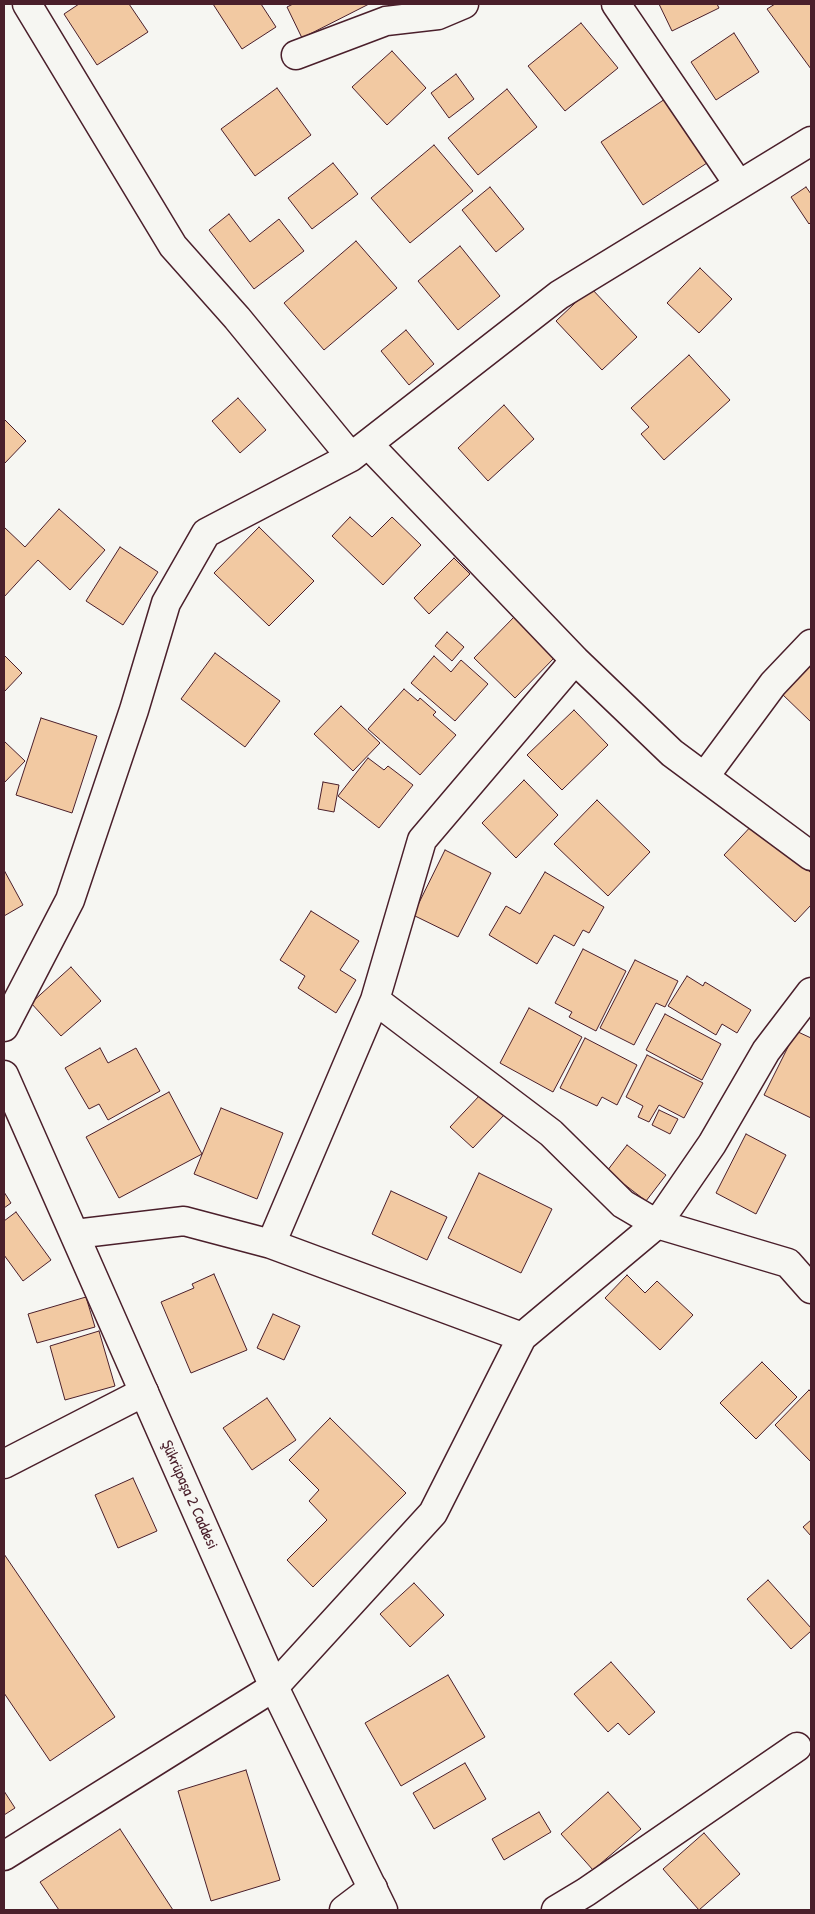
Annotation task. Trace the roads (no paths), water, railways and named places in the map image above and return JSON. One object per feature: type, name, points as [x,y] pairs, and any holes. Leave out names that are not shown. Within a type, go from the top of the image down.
[{"type":"street","points":[[27,4],[173,246],[237,318],[360,451],[672,753],[811,856]]},
{"type":"street","points":[[296,55],[386,21],[438,16],[464,4]]},
{"type":"street","points":[[616,4],[739,185]]},
{"type":"street","points":[[4,1027],[70,900],[134,710],[166,603],[206,534],[360,451],[559,295],[811,140]]},
{"type":"street","points":[[705,776],[773,684],[811,644]]},
{"type":"street","points":[[271,1244],[376,1000],[422,840],[575,660]]},
{"type":"street","points":[[4,1856],[274,1687],[433,1513],[522,1337],[657,1224],[712,1144],[766,1050],[811,992]]},
{"type":"street","points":[[376,1000],[551,1133],[623,1204],[657,1224],[788,1263],[811,1289]]},
{"type":"street","name":"Şükrüpaşa 2 Caddesi","points":[[4,1075],[274,1687],[378,1899]]},
{"type":"street","points":[[75,1234],[184,1221],[271,1244],[522,1337]]},
{"type":"street","points":[[4,1464],[144,1392]]},
{"type":"street","points":[[556,1910],[797,1747]]},
{"type":"street","points":[[344,1910],[378,1899]]}]
